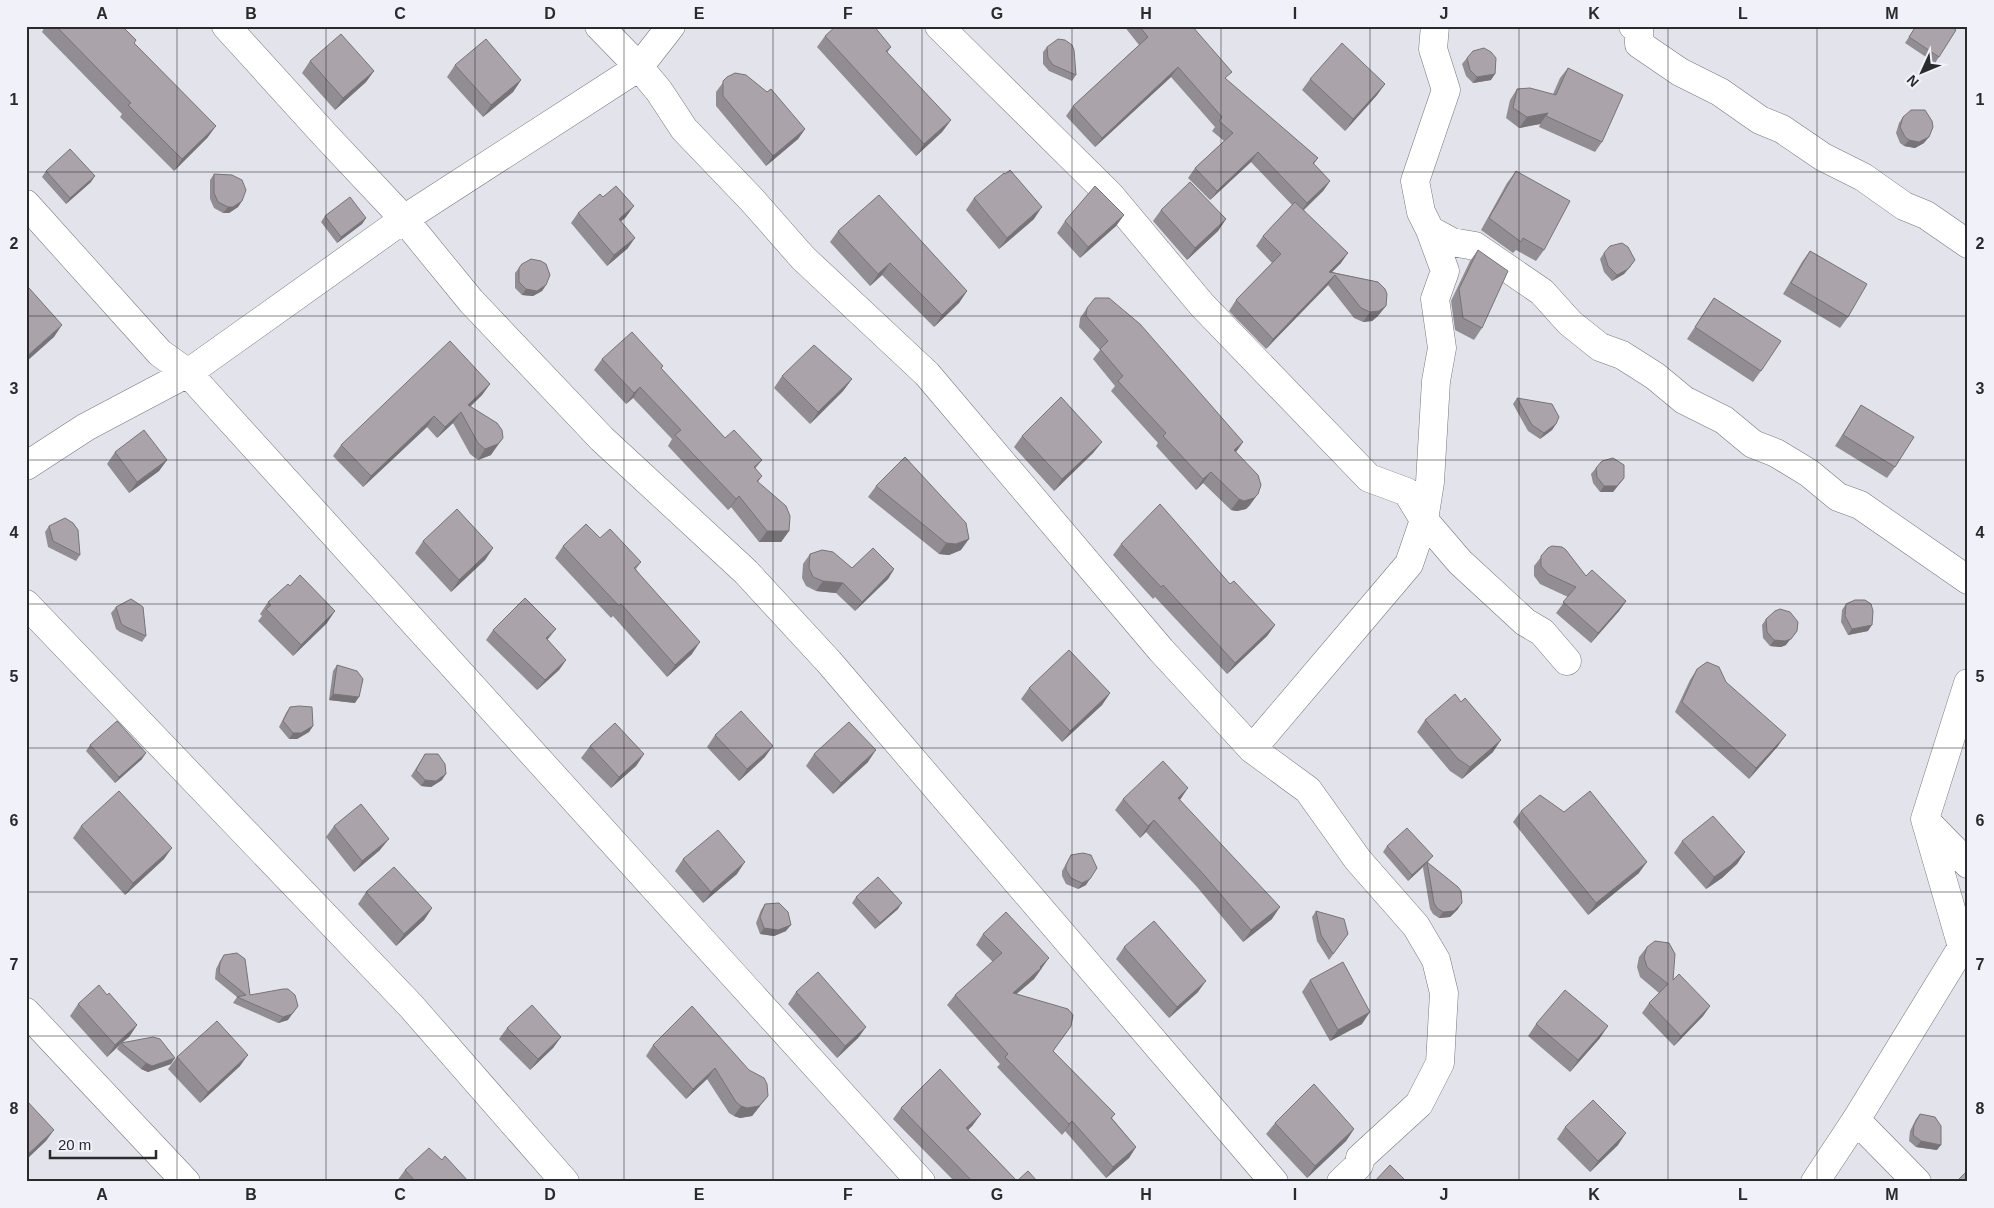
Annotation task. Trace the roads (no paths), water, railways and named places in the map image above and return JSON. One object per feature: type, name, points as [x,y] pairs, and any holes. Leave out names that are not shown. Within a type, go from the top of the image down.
[{"type":"street","points":[[226,26],[324,135],[404,219],[471,301],[602,438],[746,572],[829,662],[1274,1182]]},
{"type":"street","points":[[599,26],[640,67],[659,91],[684,129],[752,200],[803,258],[927,374],[1161,650],[1252,749],[1308,790],[1358,860],[1416,926],[1436,960],[1444,993],[1440,1063],[1419,1104],[1360,1158],[1360,1165],[1341,1182]]},
{"type":"street","points":[[26,466],[86,427],[188,373],[404,219],[640,67],[671,26]]},
{"type":"street","points":[[939,26],[1110,195],[1202,306],[1369,478],[1407,492],[1424,520],[1460,562],[1525,622],[1542,632],[1567,661]]},
{"type":"street","points":[[1252,749],[1373,604],[1409,564],[1424,520],[1430,482],[1436,381],[1442,348],[1435,299],[1445,271],[1430,230],[1421,212],[1415,181],[1446,90],[1433,49],[1435,26]]},
{"type":"street","points":[[1634,26],[1639,29],[1639,44],[1680,72],[1720,92],[1760,120],[1782,129],[1823,157],[1863,178],[1904,206],[1926,215],[1968,244]]},
{"type":"street","points":[[26,204],[160,353],[188,373],[921,1182]]},
{"type":"street","points":[[1430,230],[1452,242],[1475,246],[1542,292],[1570,323],[1600,347],[1622,355],[1655,376],[1684,400],[1724,420],[1754,444],[1776,453],[1809,473],[1838,497],[1860,506],[1968,580]]},
{"type":"street","points":[[26,604],[411,1006],[566,1182]]},
{"type":"street","points":[[1815,1182],[1856,1120],[1962,946],[1924,819],[1968,683]]},
{"type":"street","points":[[1924,819],[1968,864]]},
{"type":"street","points":[[26,1012],[186,1182]]},
{"type":"street","points":[[1856,1120],[1917,1182]]}]
